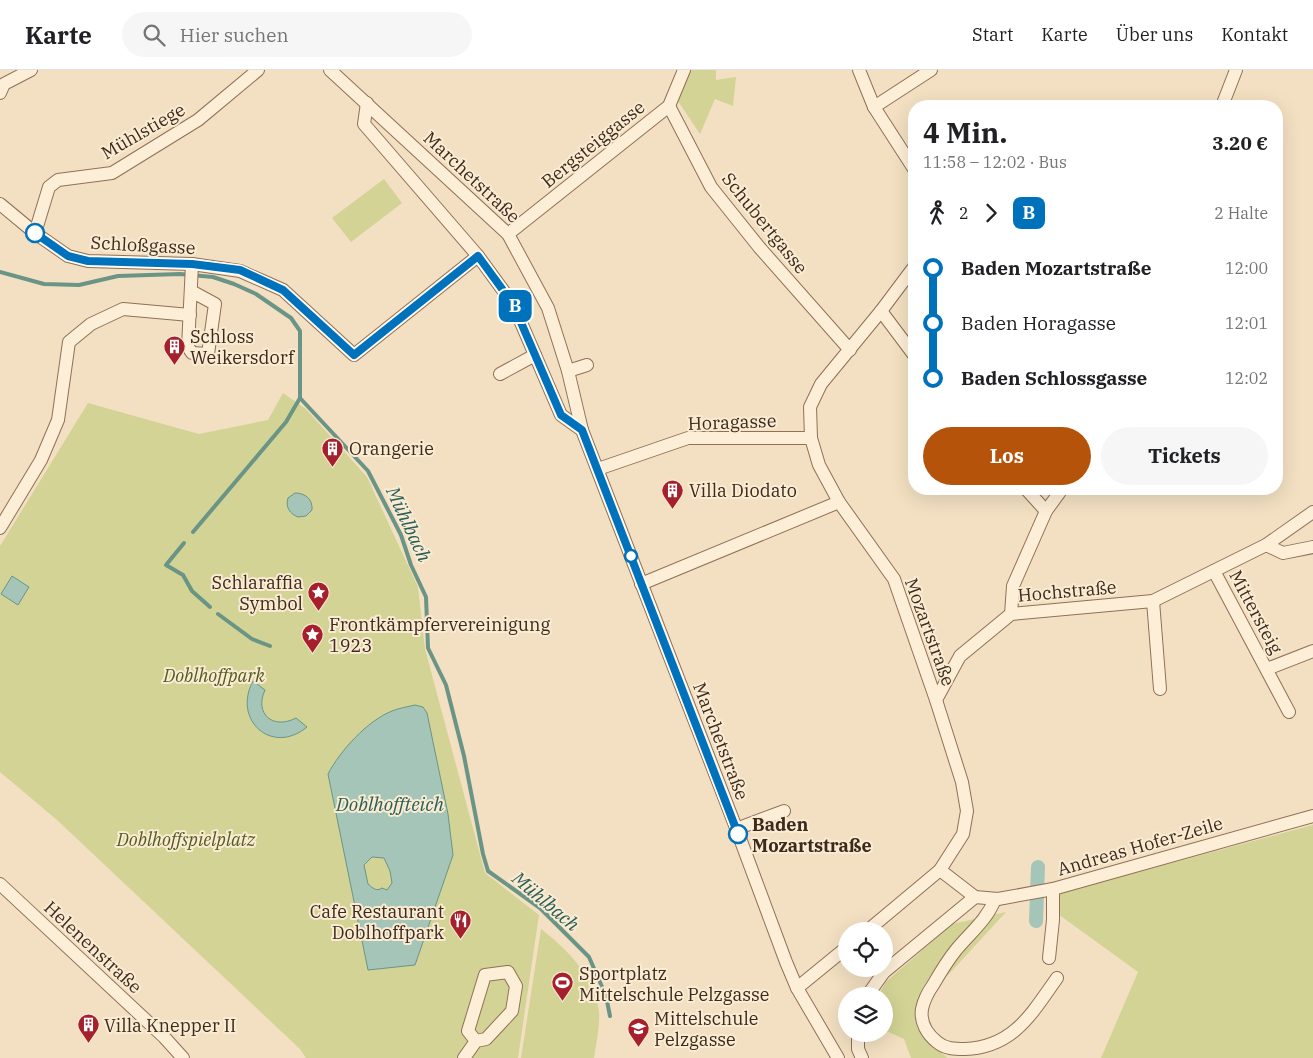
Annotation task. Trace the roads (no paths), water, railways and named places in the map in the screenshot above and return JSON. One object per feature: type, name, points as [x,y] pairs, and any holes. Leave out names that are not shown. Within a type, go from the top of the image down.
[{"type":"street","points":[[0,93],[4,84],[31,70]]},
{"type":"street","name":"Mühlstiege","points":[[35,233],[49,187],[58,180],[112,173],[198,120],[258,70]]},
{"type":"street","name":"Marchetstraße","points":[[330,70],[508,234],[548,308],[568,371],[582,430],[797,988],[838,1058]]},
{"type":"street","name":"Bergsteiggasse","points":[[508,234],[669,106],[684,70]]},
{"type":"street","points":[[859,70],[874,107],[908,160]]},
{"type":"street","points":[[874,107],[931,70]]},
{"type":"street","points":[[1224,100],[1236,70]]},
{"type":"street","points":[[367,103],[364,124],[478,256],[513,304],[561,415],[582,430]]},
{"type":"street","name":"Schubertgasse","points":[[669,106],[711,187],[759,247],[850,350]]},
{"type":"street","name":"Schloßgasse","points":[[0,204],[35,233],[68,256],[88,261],[192,277],[240,270],[283,290],[354,355],[478,256]]},
{"type":"street","name":"Mozartstraße","points":[[878,922],[940,870],[963,834],[967,811],[962,782],[894,579],[839,502],[820,465],[811,438],[810,407],[821,384],[908,275]]},
{"type":"street","points":[[192,277],[215,304],[208,354],[192,353],[188,347],[192,277]]},
{"type":"street","points":[[1,525],[41,460],[58,420],[69,342],[91,324],[123,309],[190,315]]},
{"type":"street","points":[[881,311],[908,347]]},
{"type":"street","points":[[500,374],[535,354]]},
{"type":"street","points":[[568,371],[587,365]]},
{"type":"street","name":"Horagasse","points":[[598,469],[688,438],[811,438]]},
{"type":"street","points":[[1031,495],[1046,511]]},
{"type":"street","points":[[1011,614],[1013,586],[1046,511],[1058,495]]},
{"type":"street","points":[[642,584],[839,502]]},
{"type":"street","name":"Hochstraße","points":[[936,700],[960,656],[1011,614],[1153,601],[1266,545],[1313,512]]},
{"type":"street","points":[[1266,545],[1283,553],[1313,547]]},
{"type":"street","name":"Mittersteig","points":[[1214,571],[1289,712]]},
{"type":"street","points":[[1153,601],[1160,689]]},
{"type":"street","name":"Mittersteig","points":[[1267,669],[1313,652]]},
{"type":"street","points":[[736,829],[784,811]]},
{"type":"street","name":"Andreas Hofer-Zeile","points":[[975,897],[995,899],[1053,889],[1313,816]]},
{"type":"street","points":[[873,987],[884,972],[975,897],[940,870]]},
{"type":"street","name":"Helenenstraße","points":[[0,884],[164,1037],[183,1058]]},
{"type":"street","points":[[1049,958],[1053,920],[1053,889]]},
{"type":"street","points":[[995,899],[990,912],[939,973],[925,998],[921,1011],[929,1036],[939,1044],[953,1049],[998,1043],[1016,1030],[1028,1018],[1057,978]]},
{"type":"street","points":[[797,988],[838,955]]},
{"type":"street","points":[[464,1058],[476,1041],[486,1039],[512,1011],[516,986],[508,972],[485,975],[468,1031],[476,1041]]},
{"type":"street","points":[[858,1042],[858,1049],[862,1058]]},
{"type":"water","points":[[295,493],[305,495],[310,500],[312,510],[306,516],[298,517],[289,510],[288,498]]},
{"type":"water","points":[[12,576],[29,587],[18,605],[1,594]]},
{"type":"water","points":[[253,681],[265,690],[262,706],[268,718],[280,722],[296,718],[307,727],[294,735],[281,738],[259,730],[252,720],[248,709],[248,695]]},
{"type":"water","name":"Doblhoffteich","points":[[415,705],[423,707],[427,713],[448,814],[453,855],[415,965],[368,970],[328,774],[347,747],[364,729],[392,711]],"holes":[[[372,857],[384,858],[390,871],[392,883],[387,890],[382,888],[376,890],[368,884],[364,865]]]},
{"type":"waterway","name":"Mühlbach","points":[[0,272],[44,284],[79,285],[118,276],[180,274],[213,277],[256,294],[291,318],[300,331],[300,398],[368,471],[401,535],[411,565],[426,597],[428,648],[446,685],[464,756],[488,871],[540,908],[589,957],[606,996],[610,1016]]},
{"type":"waterway","points":[[193,532],[286,422],[300,398]]},
{"type":"waterway","points":[[184,543],[166,565],[183,575],[192,591],[210,607]]},
{"type":"waterway","points":[[218,614],[252,639],[270,646]]},
{"type":"waterway","points":[[1036,921],[1038,867]]},
{"type":"place","name":"Schloss Weikersdorf","points":[[174,365]]},
{"type":"place","name":"Orangerie","points":[[333,467]]},
{"type":"place","name":"Villa Diodato","points":[[673,509]]},
{"type":"place","name":"Schlaraffia Symbol","points":[[319,611]]},
{"type":"place","name":"Frontkämpfervereinigung 1923","points":[[313,653]]},
{"type":"place","name":"Baden Mozartstraße","points":[[738,834]]},
{"type":"place","name":"Cafe Restaurant Doblhoffpark","points":[[460,940]]},
{"type":"place","name":"Sportplatz Mittelschule Pelzgasse","points":[[563,1002]]},
{"type":"place","name":"Villa Knepper II","points":[[88,1044]]},
{"type":"place","name":"Mittelschule Pelzgasse","points":[[638,1047]]},
{"type":"park label","name":"Doblhoffpark","points":[[214,675]]},
{"type":"park label","name":"Doblhoffspielplatz","points":[[186,839]]}]
